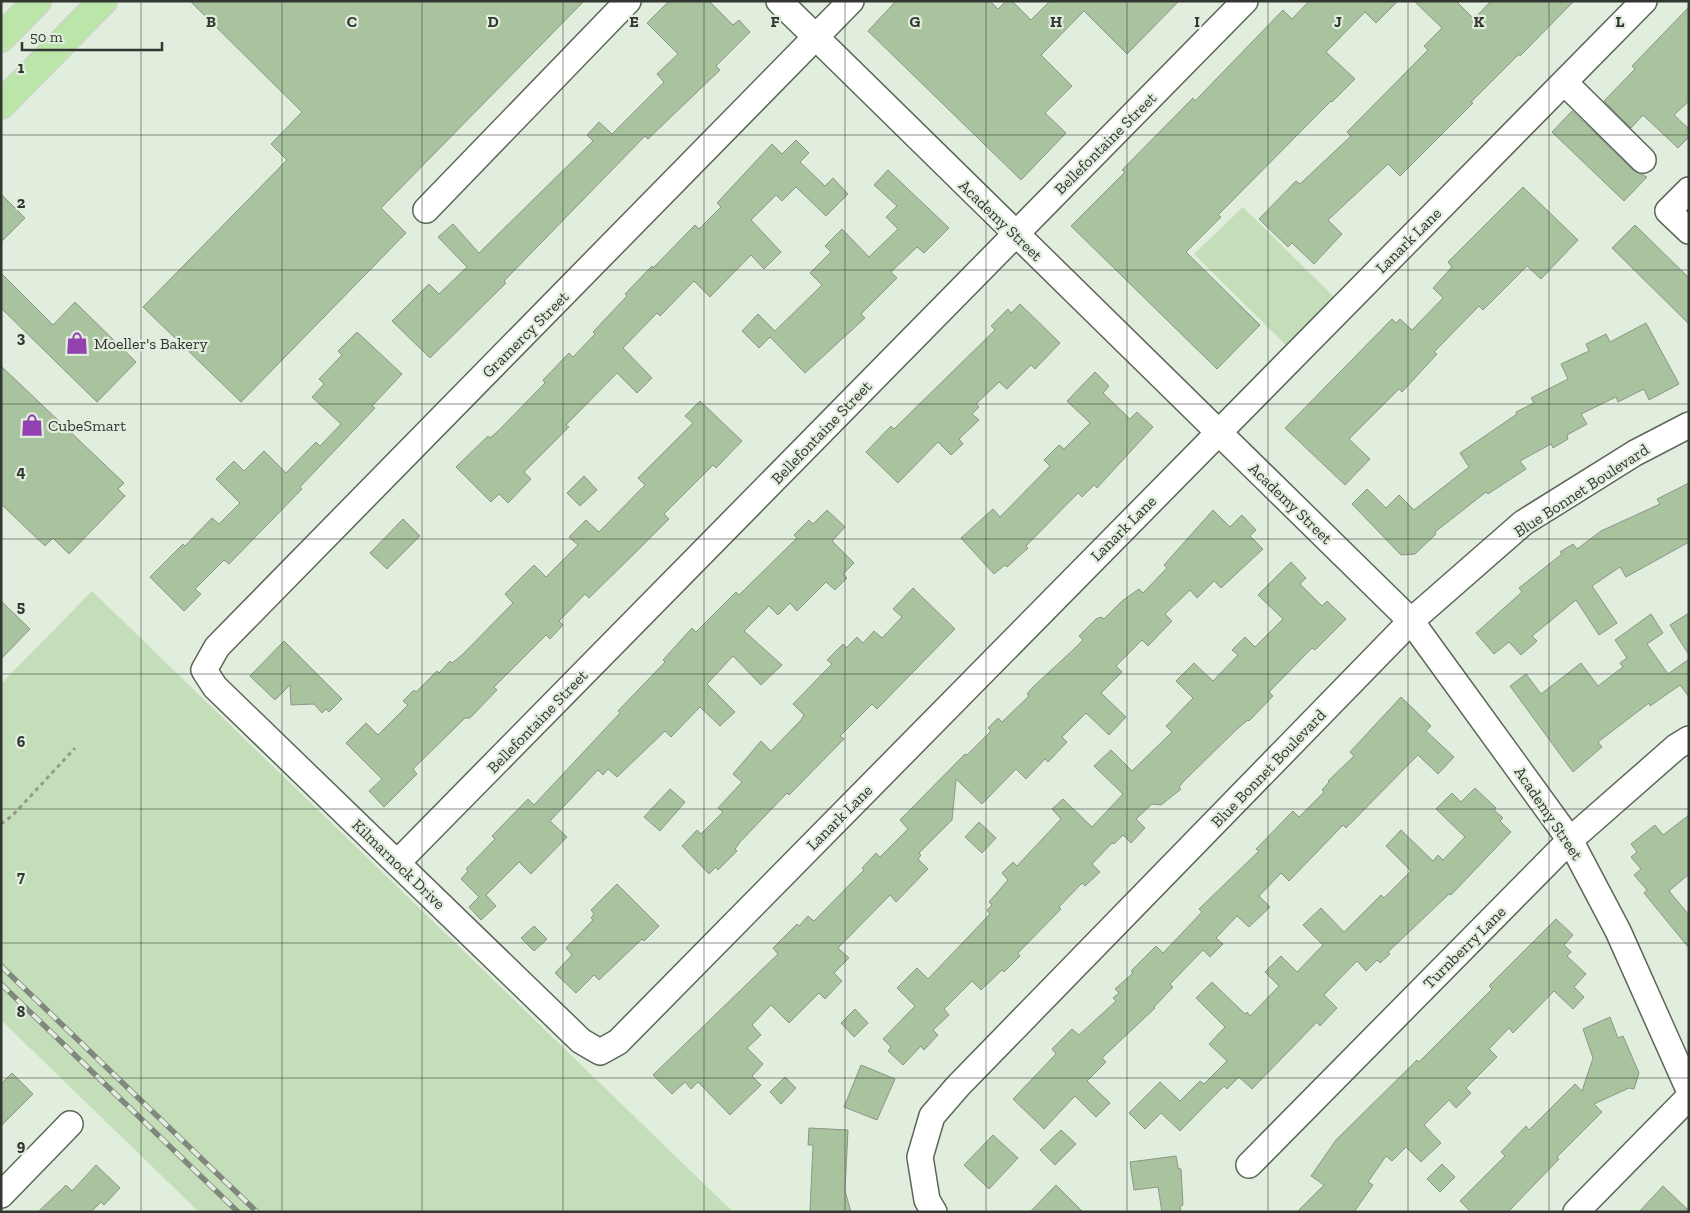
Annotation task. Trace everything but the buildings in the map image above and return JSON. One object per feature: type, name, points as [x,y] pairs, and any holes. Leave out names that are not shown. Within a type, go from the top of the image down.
[{"type":"main road","points":[[1,38],[37,1]]},
{"type":"main road","points":[[1,105],[103,1]]},
{"type":"street","points":[[426,210],[628,1]]},
{"type":"street","name":"Academy Street","points":[[779,1],[1411,621],[1570,840],[1618,931],[1689,1090]]},
{"type":"street","name":"Gramercy Street","points":[[204,670],[217,648],[851,1]]},
{"type":"street","name":"Bellefontaine Street","points":[[397,863],[1245,1]]},
{"type":"street","name":"Lanark Lane","points":[[600,1052],[618,1042],[1644,1]]},
{"type":"street","points":[[1564,82],[1643,160]]},
{"type":"street","points":[[1689,190],[1668,211],[1689,231]]},
{"type":"street","name":"Blue Bonnet Boulevard","points":[[934,1212],[927,1200],[920,1157],[932,1116],[958,1086],[1411,621],[1523,523],[1635,453],[1689,425]]},
{"type":"street","name":"Kilmarnock Drive","points":[[204,670],[215,687],[581,1042],[600,1052]]},
{"type":"street","name":"Turnberry Lane","points":[[1249,1165],[1570,840],[1676,747],[1689,739]]},
{"type":"street","points":[[1576,1212],[1689,1097]]},
{"type":"street","points":[[1,1195],[70,1124]]},
{"type":"path","points":[[1,824],[13,815],[75,748]]},
{"type":"green space","points":[[1243,207],[1334,297],[1286,345],[1194,254]]},
{"type":"green space","points":[[92,591],[733,1212],[199,1212],[1,1020],[1,684]]},
{"type":"railway","points":[[1,966],[257,1212]]},
{"type":"railway","points":[[1,984],[238,1212]]},
{"type":"place","name":"Moeller's Bakery","points":[[77,343]]},
{"type":"place","name":"CubeSmart","points":[[32,425]]}]
